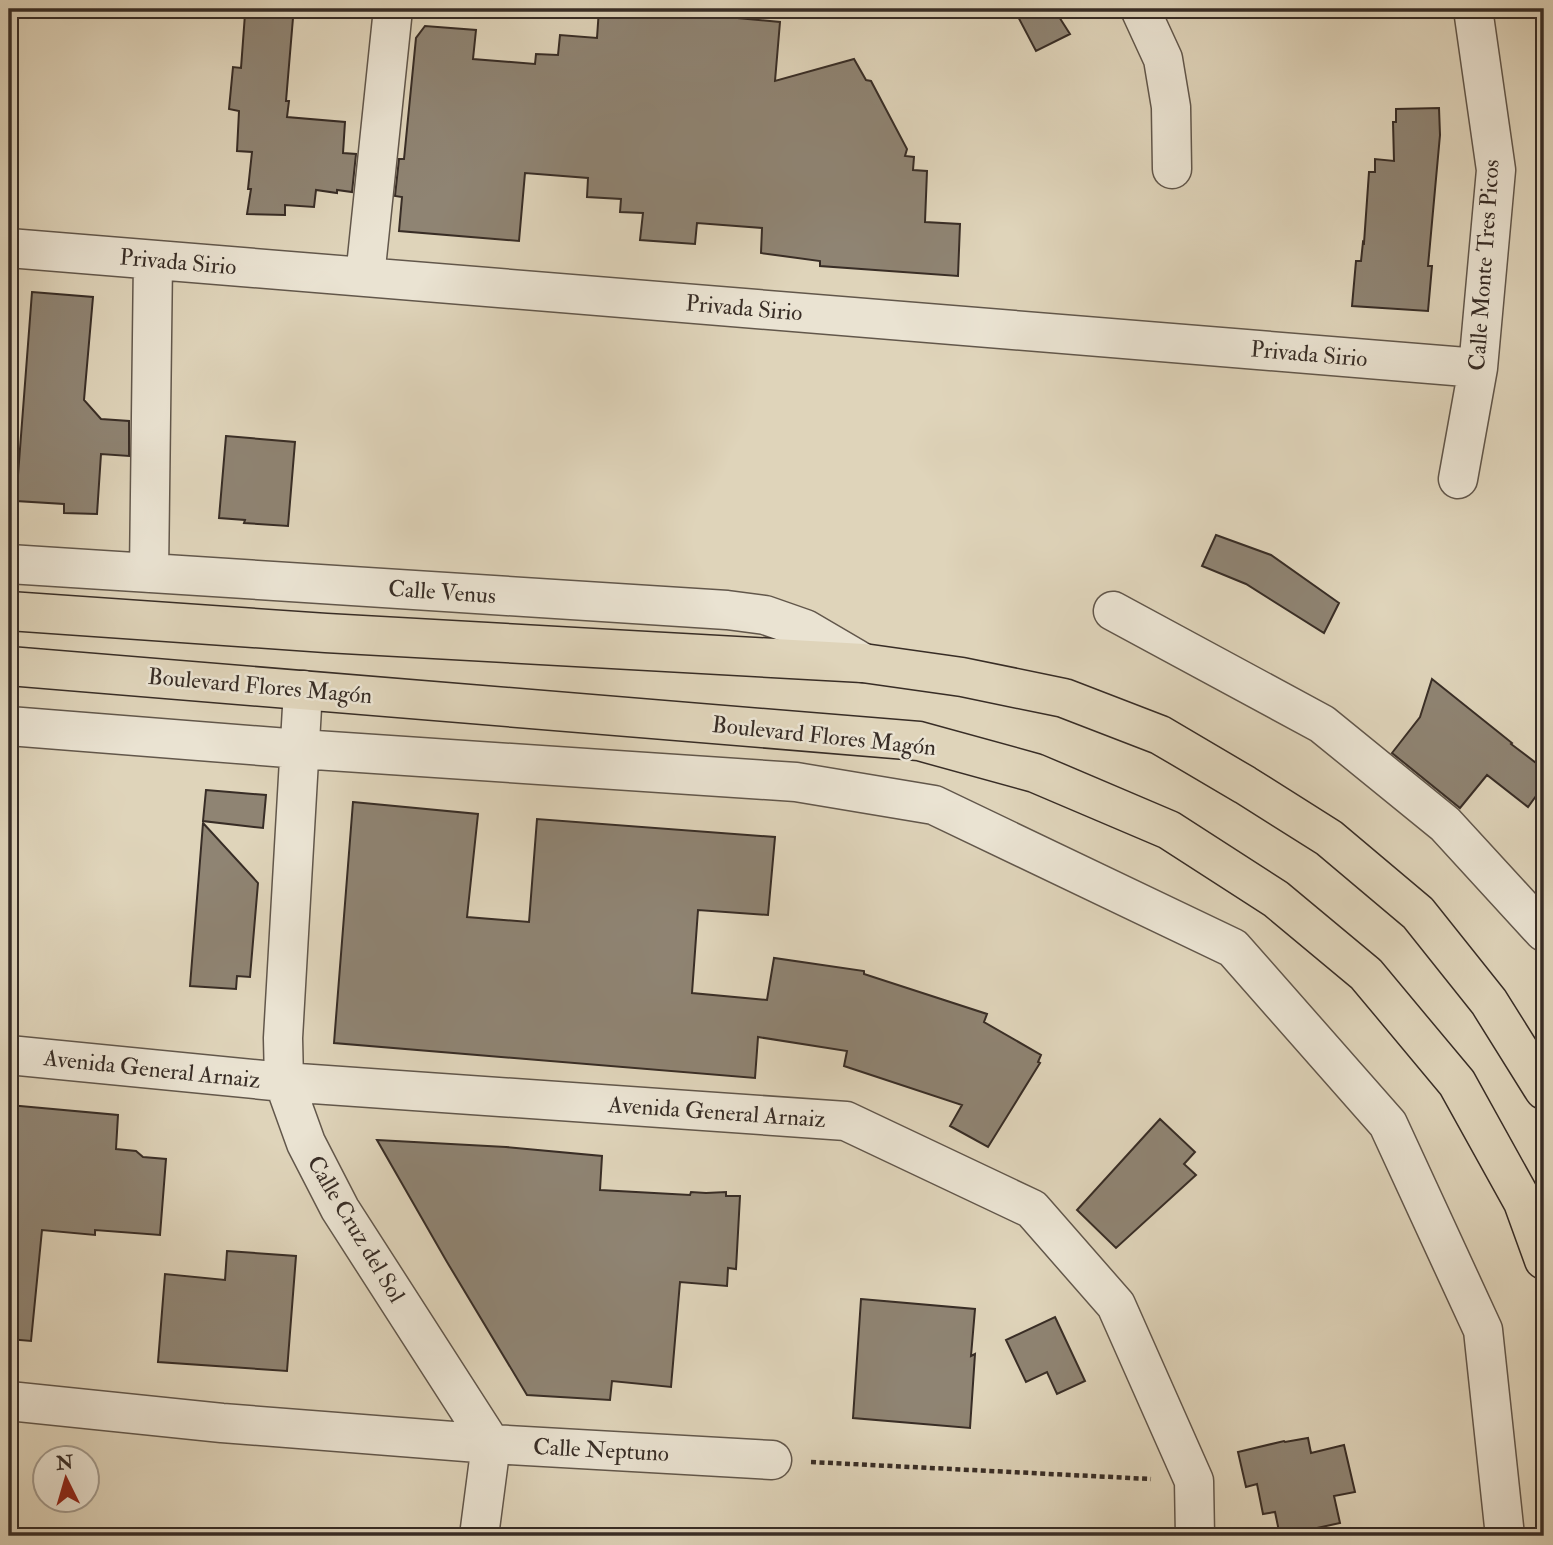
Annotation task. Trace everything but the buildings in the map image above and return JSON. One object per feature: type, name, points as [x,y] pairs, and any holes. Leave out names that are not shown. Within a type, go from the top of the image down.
[{"type":"main road","points":[[9,611],[326,633],[863,663],[962,677],[1064,698],[1160,734],[1329,838],[1418,913],[1489,1002],[1544,1090]]},
{"type":"main road","name":"Boulevard Flores Magón","points":[[9,666],[919,741],[1035,773],[1169,830],[1276,899],[1366,974],[1457,1083],[1523,1202],[1544,1260]]},
{"type":"street","points":[[365,277],[393,9]]},
{"type":"street","points":[[1140,9],[1163,59],[1171,107],[1172,169]]},
{"type":"street","name":"Calle Monte Tres Picos","points":[[1458,479],[1478,368],[1496,170],[1473,9]]},
{"type":"street","name":"Privada Sirio","points":[[9,248],[1478,368]]},
{"type":"street","points":[[149,573],[153,260]]},
{"type":"street","name":"Calle Venus","points":[[9,564],[727,610],[765,615],[805,629],[863,663]]},
{"type":"street","points":[[1114,611],[1322,724],[1445,824],[1544,932]]},
{"type":"street","name":"Calle Cruz del Sol","points":[[303,690],[283,1038],[284,1082],[306,1143],[340,1209],[491,1444]]},
{"type":"street","points":[[9,726],[300,749],[796,782],[934,805],[1233,948],[1388,1124],[1472,1305],[1483,1330],[1505,1536]]},
{"type":"street","name":"Avenida General Arnaiz","points":[[9,1055],[284,1082],[846,1121],[1032,1209],[1116,1305],[1194,1481],[1195,1536]]},
{"type":"street","name":"Calle Neptuno","points":[[9,1401],[222,1423],[491,1444],[772,1460]]},
{"type":"street","points":[[479,1536],[491,1444]]},
{"type":"path","points":[[772,1460],[1194,1481]]}]
